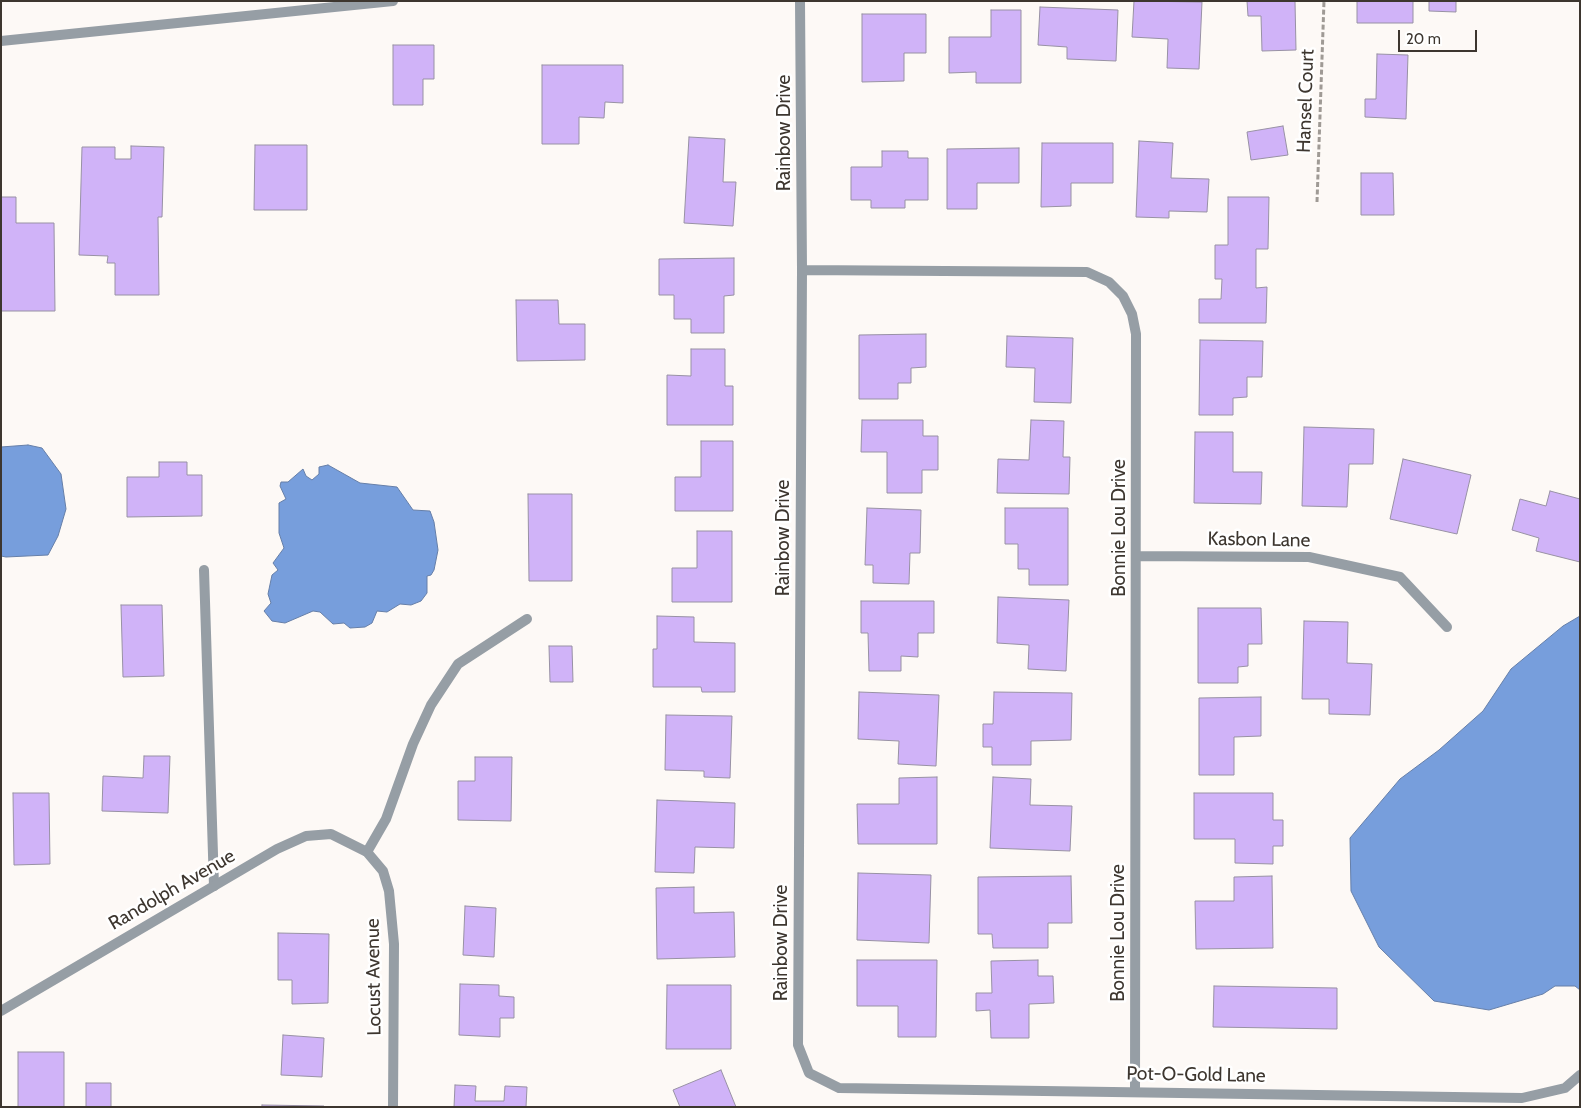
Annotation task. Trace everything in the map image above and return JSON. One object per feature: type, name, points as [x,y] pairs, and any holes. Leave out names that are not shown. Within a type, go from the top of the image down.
[{"type":"street","points":[[1,41],[393,1]]},
{"type":"street","name":"Rainbow Drive","points":[[800,1],[802,270],[798,1045],[809,1073]]},
{"type":"street","name":"Bonnie Lou Drive","points":[[802,270],[1087,272],[1109,282],[1123,296],[1129,308],[1136,334],[1135,1091]]},
{"type":"street","name":"Kasbon Lane","points":[[1136,556],[1309,557],[1400,577],[1447,627]]},
{"type":"street","points":[[204,570],[214,886]]},
{"type":"street","points":[[367,852],[386,819],[413,744],[431,705],[458,664],[527,619]]},
{"type":"street","name":"Randolph Avenue","points":[[1,1011],[277,849],[306,836],[331,834],[367,852]]},
{"type":"street","name":"Locust Avenue","points":[[367,852],[383,871],[389,891],[394,944],[393,1107]]},
{"type":"street","name":"Pot-O-Gold Lane","points":[[809,1073],[839,1088],[1522,1098],[1565,1088],[1580,1075]]},
{"type":"path","name":"Hansel Court","points":[[1316,202],[1324,1]]},
{"type":"water","points":[[28,445],[42,448],[61,474],[66,509],[58,536],[48,555],[1,556],[1,447]]},
{"type":"water","points":[[328,465],[360,483],[397,487],[413,510],[430,511],[434,522],[438,550],[434,570],[431,575],[427,576],[427,593],[421,601],[411,605],[400,604],[387,612],[377,611],[372,623],[365,627],[350,628],[344,623],[333,624],[320,612],[313,611],[285,623],[272,621],[264,611],[271,603],[268,594],[272,575],[278,570],[273,563],[284,548],[279,533],[279,503],[286,499],[280,486],[281,482],[288,482],[303,469],[306,476],[312,480],[319,474],[319,467]]},
{"type":"water","points":[[1580,616],[1580,990],[1575,986],[1555,986],[1543,994],[1489,1010],[1434,1001],[1379,947],[1351,891],[1350,838],[1400,779],[1439,750],[1483,711],[1511,669],[1563,626]]},
{"type":"building","points":[[1134,1],[1202,2],[1199,69],[1167,68],[1168,39],[1132,37]]},
{"type":"building","points":[[1247,1],[1295,1],[1296,50],[1262,51],[1261,16],[1248,16]]},
{"type":"building","points":[[1357,1],[1413,1],[1413,23],[1357,23]]},
{"type":"building","points":[[1429,1],[1456,1],[1456,12],[1429,11]]},
{"type":"building","points":[[1040,7],[1118,10],[1116,61],[1067,59],[1067,47],[1038,45]]},
{"type":"building","points":[[991,10],[1021,10],[1021,83],[976,83],[976,72],[949,73],[949,37],[991,37]]},
{"type":"building","points":[[862,14],[926,14],[926,53],[904,53],[904,81],[862,82]]},
{"type":"building","points":[[393,45],[434,45],[434,79],[423,79],[423,105],[393,105]]},
{"type":"building","points":[[1377,54],[1408,55],[1406,119],[1365,117],[1365,99],[1376,99]]},
{"type":"building","points":[[542,65],[623,65],[623,103],[605,102],[604,118],[579,117],[579,144],[542,144]]},
{"type":"building","points":[[1283,126],[1288,155],[1251,160],[1247,132]]},
{"type":"building","points":[[689,137],[725,139],[723,182],[736,182],[733,226],[684,223]]},
{"type":"building","points":[[1139,141],[1173,143],[1171,178],[1209,179],[1207,212],[1169,211],[1169,218],[1136,217]]},
{"type":"building","points":[[1042,143],[1113,143],[1113,183],[1071,183],[1071,206],[1041,207]]},
{"type":"building","points":[[255,145],[307,145],[307,210],[254,210]]},
{"type":"building","points":[[131,146],[164,147],[162,217],[158,217],[159,295],[115,295],[115,263],[107,263],[108,256],[79,255],[82,147],[115,147],[115,159],[131,159]]},
{"type":"building","points":[[1019,148],[1019,183],[977,183],[977,209],[947,209],[947,149]]},
{"type":"building","points":[[882,151],[908,151],[908,158],[928,158],[928,200],[905,200],[905,208],[871,208],[871,200],[851,200],[851,167],[882,167]]},
{"type":"building","points":[[1361,173],[1393,173],[1394,215],[1361,215]]},
{"type":"building","points":[[1,197],[16,197],[16,223],[54,223],[55,311],[1,311]]},
{"type":"building","points":[[1228,197],[1269,197],[1268,249],[1256,249],[1256,288],[1267,287],[1266,323],[1199,323],[1199,299],[1221,299],[1222,279],[1215,279],[1215,245],[1228,245]]},
{"type":"building","points":[[734,258],[734,295],[724,296],[724,333],[691,333],[691,319],[674,319],[674,295],[659,295],[659,259]]},
{"type":"building","points":[[516,300],[558,300],[559,324],[585,324],[585,360],[517,361]]},
{"type":"building","points":[[926,334],[926,367],[911,368],[911,383],[898,383],[898,399],[859,399],[859,335]]},
{"type":"building","points":[[1007,336],[1073,338],[1071,403],[1034,402],[1035,368],[1006,367]]},
{"type":"building","points":[[1200,340],[1263,341],[1262,377],[1247,377],[1247,397],[1233,398],[1233,415],[1199,415]]},
{"type":"building","points":[[691,349],[725,349],[725,386],[733,386],[733,425],[667,425],[667,375],[691,376]]},
{"type":"building","points":[[862,420],[923,420],[923,436],[938,436],[938,470],[922,470],[922,493],[887,493],[887,452],[861,452]]},
{"type":"building","points":[[1031,420],[1064,421],[1063,457],[1070,457],[1069,494],[997,493],[998,459],[1029,460]]},
{"type":"building","points":[[1304,427],[1374,429],[1373,464],[1349,464],[1347,507],[1302,506]]},
{"type":"building","points":[[1195,432],[1233,432],[1233,472],[1262,472],[1261,504],[1194,503]]},
{"type":"building","points":[[701,441],[733,441],[733,511],[675,511],[675,477],[701,477]]},
{"type":"building","points":[[1403,459],[1471,475],[1457,534],[1390,519]]},
{"type":"building","points":[[159,462],[187,462],[187,475],[202,475],[202,516],[127,517],[127,477],[159,477]]},
{"type":"building","points":[[1550,491],[1580,499],[1580,562],[1536,551],[1539,538],[1512,530],[1520,499],[1546,506]]},
{"type":"building","points":[[528,494],[572,494],[572,581],[529,581]]},
{"type":"building","points":[[867,508],[921,510],[920,553],[910,553],[909,584],[873,583],[873,565],[865,565]]},
{"type":"building","points":[[1005,508],[1068,508],[1068,585],[1029,585],[1029,569],[1018,569],[1018,544],[1005,544]]},
{"type":"building","points":[[697,531],[732,531],[732,602],[672,602],[672,568],[697,568]]},
{"type":"building","points":[[998,597],[1069,600],[1066,671],[1028,669],[1029,645],[997,643]]},
{"type":"building","points":[[861,601],[934,601],[934,633],[918,633],[918,657],[901,656],[901,671],[869,671],[868,633],[861,633]]},
{"type":"building","points":[[121,605],[162,605],[164,676],[123,677]]},
{"type":"building","points":[[1198,608],[1261,608],[1262,644],[1248,644],[1248,666],[1238,667],[1238,683],[1198,683]]},
{"type":"building","points":[[657,616],[694,617],[694,642],[735,643],[735,692],[702,692],[701,687],[653,687],[653,649],[657,649]]},
{"type":"building","points":[[1304,621],[1348,622],[1347,663],[1372,664],[1370,715],[1329,714],[1329,699],[1302,699]]},
{"type":"building","points":[[549,646],[572,646],[573,682],[550,682]]},
{"type":"building","points":[[859,692],[939,695],[936,766],[898,764],[899,741],[858,739]]},
{"type":"building","points":[[994,692],[1072,693],[1071,740],[1031,741],[1031,765],[992,765],[992,747],[983,747],[983,724],[993,724]]},
{"type":"building","points":[[1261,697],[1261,736],[1234,737],[1234,775],[1199,775],[1199,698]]},
{"type":"building","points":[[666,715],[732,716],[730,778],[704,777],[704,771],[665,770]]},
{"type":"building","points":[[144,756],[170,756],[168,813],[102,811],[103,776],[143,778]]},
{"type":"building","points":[[475,757],[512,757],[511,821],[458,820],[458,781],[475,781]]},
{"type":"building","points":[[937,777],[937,844],[858,844],[857,804],[899,804],[899,778]]},
{"type":"building","points":[[993,777],[1031,779],[1030,805],[1072,806],[1070,851],[990,848]]},
{"type":"building","points":[[13,793],[49,793],[50,864],[14,865]]},
{"type":"building","points":[[1194,793],[1273,793],[1273,820],[1283,820],[1283,846],[1273,846],[1273,864],[1235,863],[1235,839],[1194,839]]},
{"type":"building","points":[[657,800],[735,803],[734,848],[695,847],[694,873],[655,872]]},
{"type":"building","points":[[858,873],[931,875],[929,943],[857,940]]},
{"type":"building","points":[[1071,876],[1072,923],[1048,923],[1048,948],[993,948],[992,934],[978,934],[978,877]]},
{"type":"building","points":[[1272,876],[1273,948],[1196,949],[1195,901],[1234,901],[1234,877]]},
{"type":"building","points":[[694,887],[694,913],[734,912],[735,957],[657,959],[656,888]]},
{"type":"building","points":[[465,906],[496,908],[494,957],[463,955]]},
{"type":"building","points":[[278,933],[329,934],[328,1003],[292,1004],[292,980],[278,980]]},
{"type":"building","points":[[857,960],[937,960],[936,1037],[898,1037],[898,1006],[857,1006]]},
{"type":"building","points":[[1038,960],[1038,976],[1053,976],[1054,1003],[1029,1004],[1029,1038],[991,1038],[990,1010],[976,1011],[976,993],[992,993],[991,961]]},
{"type":"building","points":[[460,984],[499,985],[499,996],[514,997],[514,1018],[500,1018],[500,1037],[459,1035]]},
{"type":"building","points":[[667,985],[731,985],[731,1049],[666,1049]]},
{"type":"building","points":[[1214,986],[1337,988],[1337,1029],[1213,1027]]},
{"type":"building","points":[[283,1035],[324,1038],[322,1077],[281,1075]]},
{"type":"building","points":[[18,1052],[64,1052],[64,1107],[18,1107]]},
{"type":"building","points":[[721,1070],[736,1107],[680,1107],[673,1090]]},
{"type":"building","points":[[86,1083],[111,1083],[111,1107],[86,1107]]},
{"type":"building","points":[[455,1085],[476,1086],[475,1101],[504,1101],[505,1086],[527,1087],[526,1107],[454,1107]]},
{"type":"building","points":[[262,1105],[324,1106],[324,1107],[262,1107]]}]
